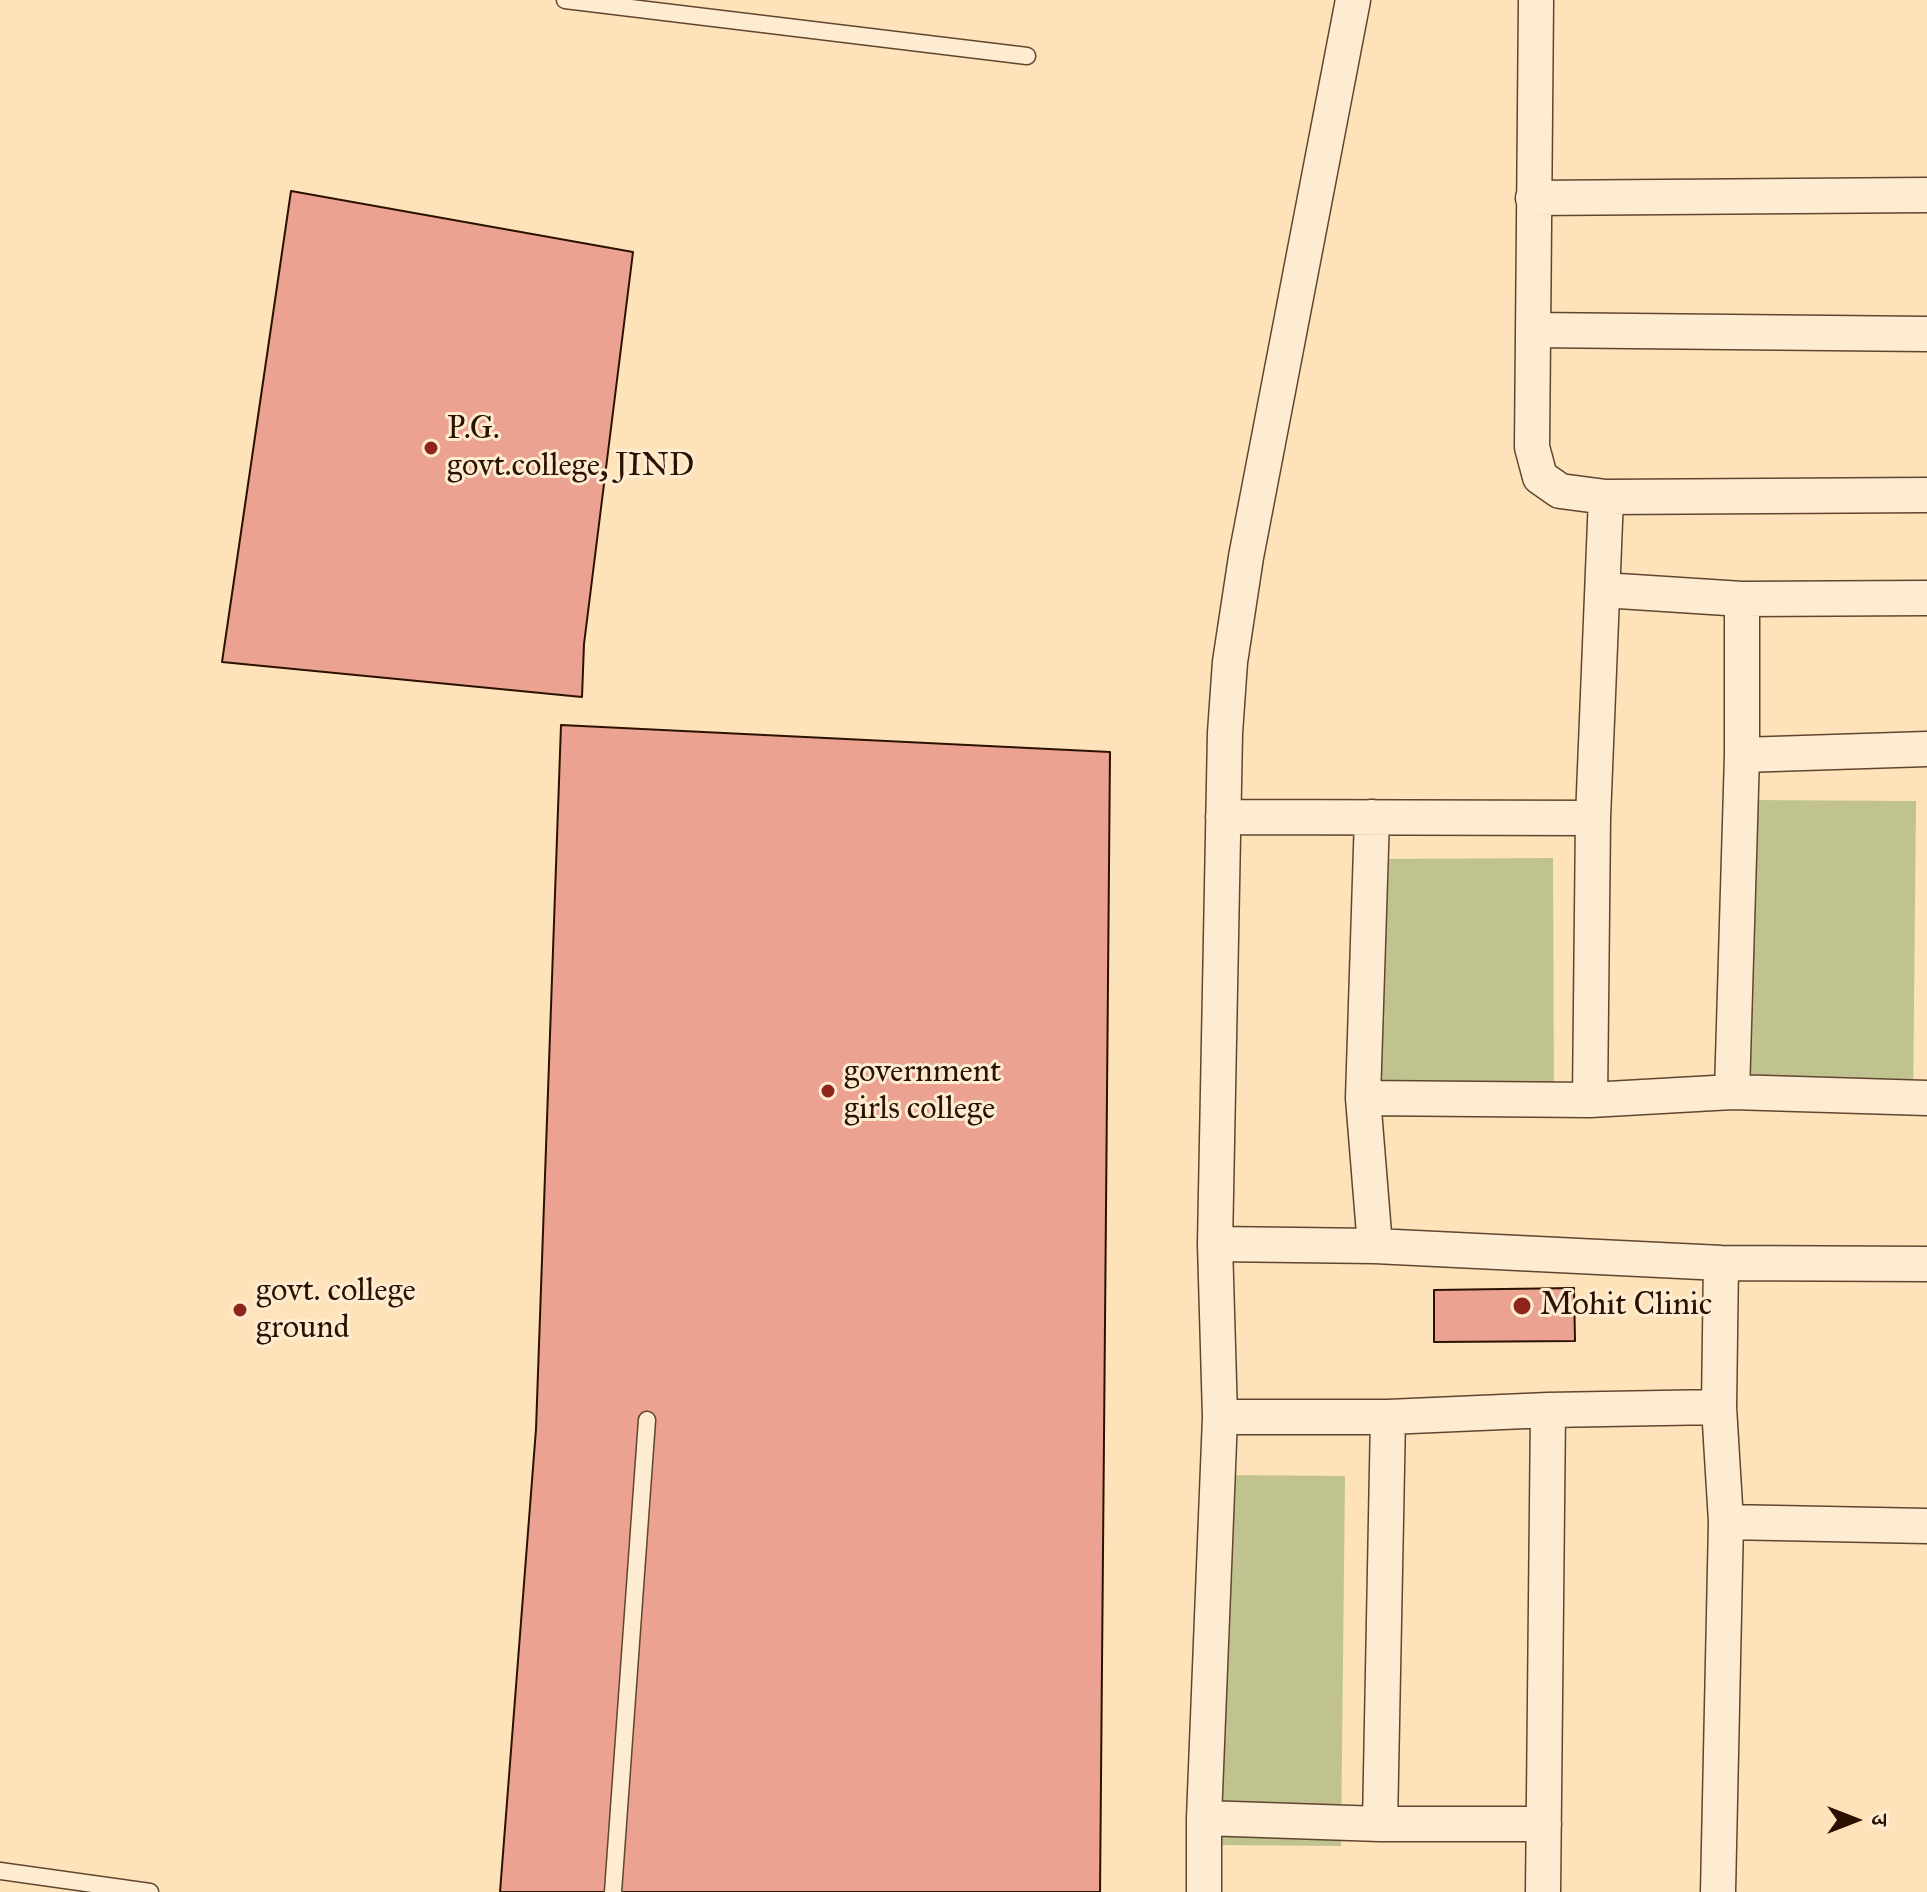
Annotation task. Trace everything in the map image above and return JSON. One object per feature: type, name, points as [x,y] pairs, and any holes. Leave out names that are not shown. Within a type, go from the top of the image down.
[{"type":"street","points":[[1204,1892],[1204,1818],[1220,1417],[1215,1244],[1225,733],[1230,662],[1244,572],[1353,0]]},
{"type":"street","points":[[1536,0],[1532,447],[1540,477],[1560,491],[1606,497],[1927,495]]},
{"type":"street","points":[[1533,198],[1927,195]]},
{"type":"street","points":[[1533,330],[1927,334]]},
{"type":"street","points":[[1590,1100],[1593,818],[1606,497]]},
{"type":"street","points":[[1603,590],[1742,599],[1927,598]]},
{"type":"street","points":[[1732,1092],[1742,755],[1742,599]]},
{"type":"street","points":[[1742,755],[1927,749]]},
{"type":"street","points":[[1223,817],[1593,818]]},
{"type":"street","points":[[1372,817],[1363,1098],[1375,1246]]},
{"type":"street","points":[[1363,1098],[1590,1100],[1732,1092],[1927,1098]]},
{"type":"street","points":[[1215,1244],[1375,1246],[1721,1263],[1927,1264]]},
{"type":"street","points":[[1718,1892],[1726,1522],[1719,1407],[1721,1263]]},
{"type":"street","points":[[1220,1417],[1388,1417],[1719,1407]]},
{"type":"street","points":[[1543,1892],[1548,1410]]},
{"type":"street","points":[[1380,1824],[1388,1417]]},
{"type":"street","points":[[1726,1522],[1927,1526]]},
{"type":"street","points":[[1204,1818],[1380,1824],[1544,1824]]},
{"type":"lane","points":[[565,0],[1027,56]]},
{"type":"lane","points":[[613,1892],[647,1420]]},
{"type":"lane","points":[[0,1871],[150,1892]]},
{"type":"green space","points":[[1748,800],[1916,801],[1913,1105],[1744,1102]]},
{"type":"green space","points":[[1553,858],[1554,1117],[1377,1117],[1377,859]]},
{"type":"green space","points":[[1222,1475],[1345,1476],[1341,1846],[1217,1845]]},
{"type":"building","name":"P.G. govt.college, JIND","points":[[291,191],[633,252],[584,644],[582,697],[222,662]]},
{"type":"building","name":"government girls college","points":[[561,725],[1110,752],[1100,1892],[500,1892],[536,1429]]},
{"type":"building","points":[[1574,1288],[1575,1341],[1434,1342],[1434,1290]]},
{"type":"place","name":"P.G. govt.college, JIND","points":[[431,448]]},
{"type":"place","name":"government girls college","points":[[828,1091]]},
{"type":"place","name":"Mohit Clinic","points":[[1522,1306]]},
{"type":"place","name":"govt. college ground","points":[[240,1310]]}]
